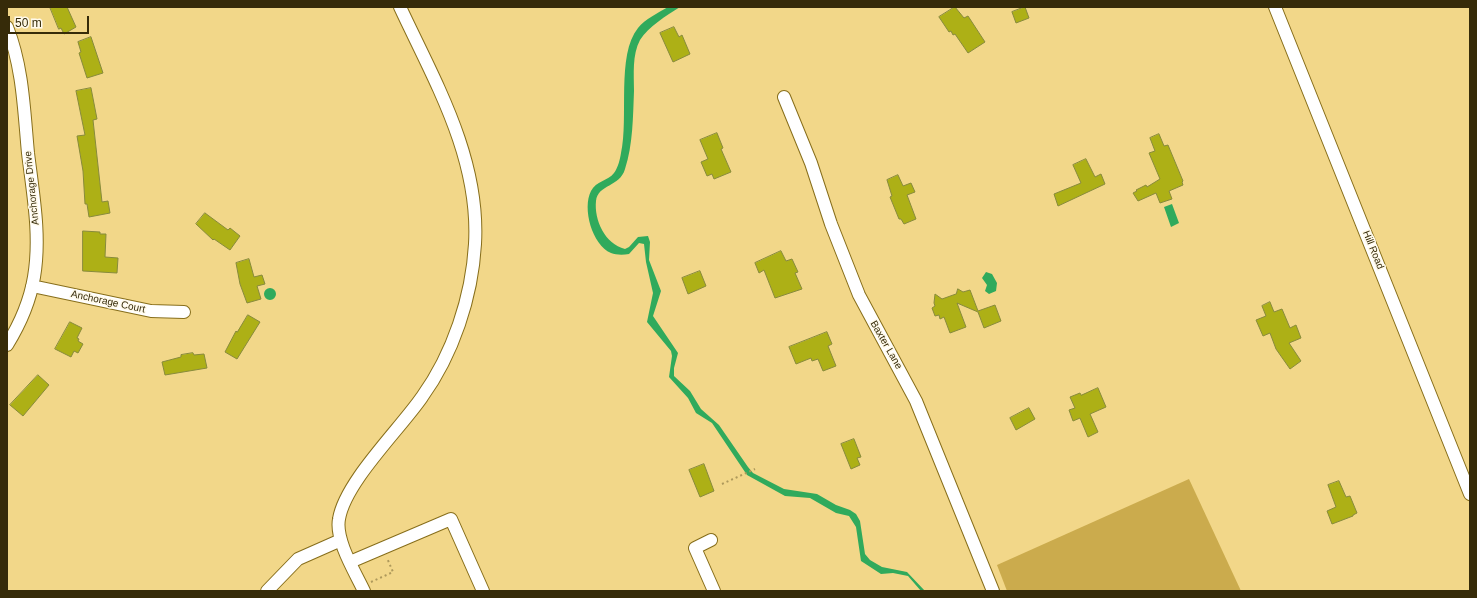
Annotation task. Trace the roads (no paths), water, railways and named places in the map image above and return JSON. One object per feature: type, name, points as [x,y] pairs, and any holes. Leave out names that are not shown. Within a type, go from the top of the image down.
[{"type":"street","points":[[363,589],[341,540],[338,520],[348,496],[357,482],[422,398],[444,360],[460,319],[473,261],[474,212],[466,161],[453,121],[400,7]]},
{"type":"street","name":"Hill Road","points":[[1275,7],[1470,494]]},
{"type":"street","name":"Anchorage Drive","points":[[7,27],[20,74],[36,219],[36,256],[32,286],[22,315],[7,345]]},
{"type":"street","name":"Baxter Lane","points":[[784,97],[811,163],[831,224],[859,295],[916,400],[993,591]]},
{"type":"street","name":"Anchorage Court","points":[[32,286],[151,311],[184,312]]},
{"type":"street","points":[[350,562],[451,519],[483,591]]},
{"type":"street","points":[[267,591],[298,559],[341,540]]},
{"type":"street","points":[[711,540],[695,548],[714,591]]},
{"type":"street","points":[[277,591],[281,577]]}]
